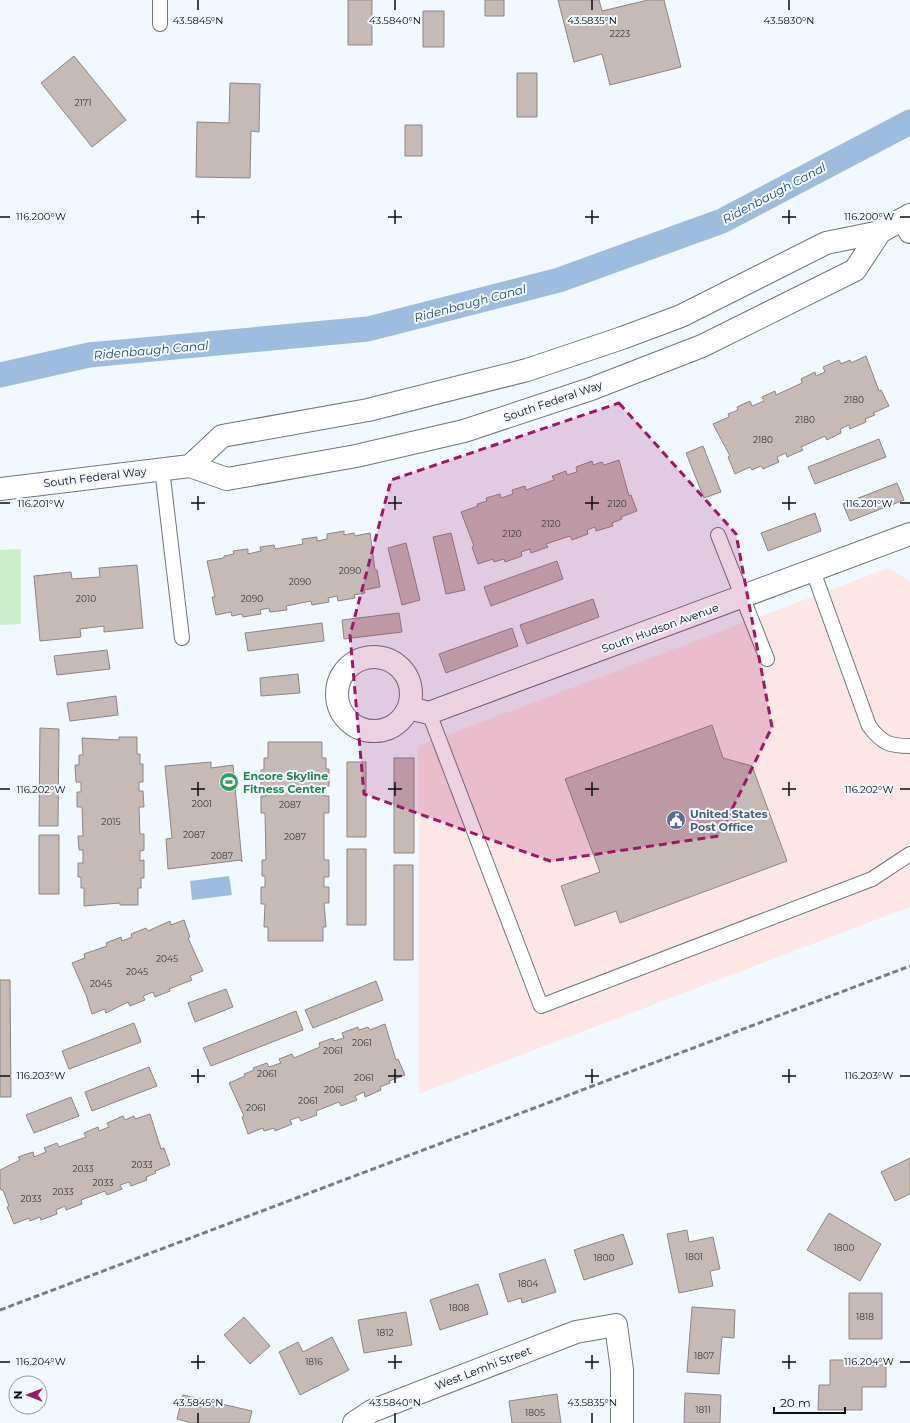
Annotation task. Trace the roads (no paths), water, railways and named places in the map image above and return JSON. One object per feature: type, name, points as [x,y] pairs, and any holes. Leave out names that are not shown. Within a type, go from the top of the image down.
[{"type":"main road","name":"South Federal Way","points":[[190,466],[222,436],[368,410],[527,370],[608,343],[681,316],[826,243],[880,232],[908,222]]},
{"type":"main road","name":"South Federal Way","points":[[0,489],[190,466],[227,479],[356,456],[464,431],[591,389],[702,346],[855,270],[880,232]]},
{"type":"main road","name":"South Hudson Avenue","points":[[419,711],[743,597],[910,534]]},
{"type":"main road","name":"West Lemhi Street","points":[[354,1423],[372,1411],[576,1332],[616,1325],[622,1370],[622,1423]]},
{"type":"lane","points":[[160,0],[160,24]]},
{"type":"lane","points":[[162,469],[182,638]]},
{"type":"lane","points":[[718,534],[767,659]]},
{"type":"lane","points":[[813,571],[869,726],[879,739],[894,746],[910,746]]},
{"type":"lane","points":[[419,711],[540,1006],[872,879],[910,854]]},
{"type":"water","points":[[229,876],[232,895],[192,900],[190,881]]},
{"type":"waterway","name":"Ridenbaugh Canal","points":[[0,375],[89,355],[368,329],[559,280],[722,221],[910,122]]},
{"type":"railway","points":[[0,1310],[910,966]]},
{"type":"place","name":"Encore Skyline Fitness Center","points":[[229,782]]},
{"type":"place","name":"United States Post Office","points":[[676,820]]}]
